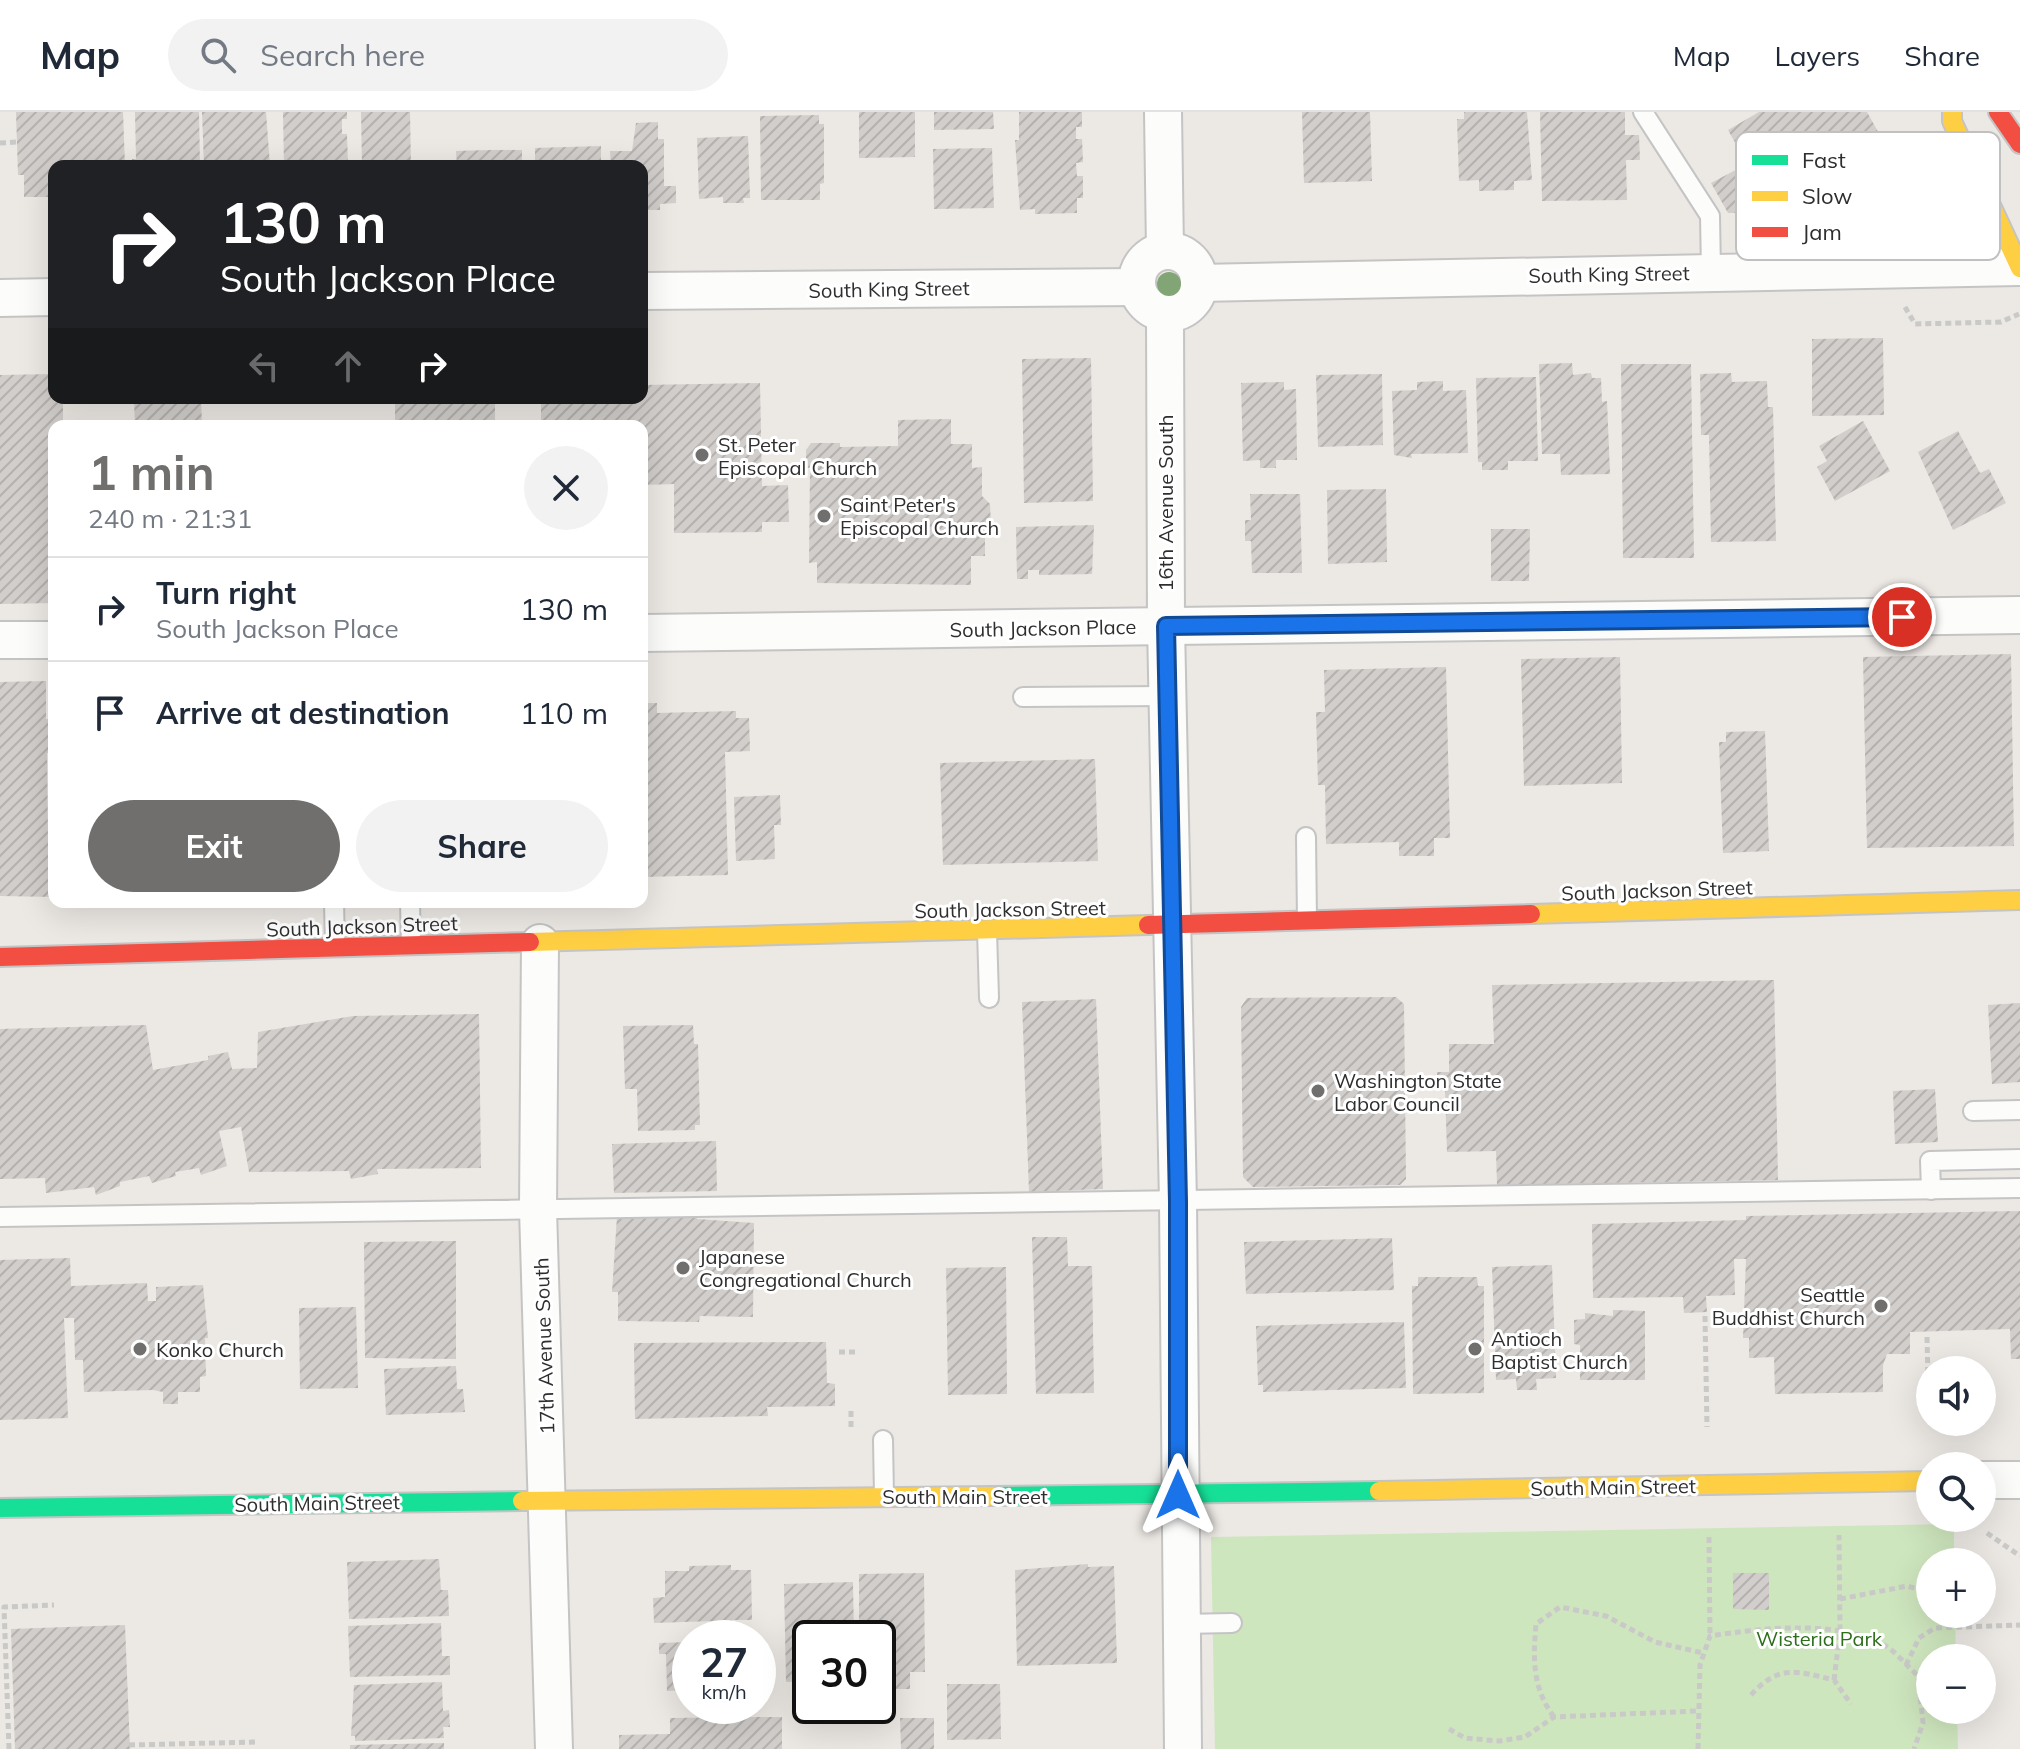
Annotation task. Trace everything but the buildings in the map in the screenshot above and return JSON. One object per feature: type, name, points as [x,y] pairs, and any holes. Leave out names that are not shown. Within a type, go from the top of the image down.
[{"type":"main road","points":[[1952,112],[1957,132]]},
{"type":"main road","points":[[1998,112],[2020,144]]},
{"type":"main road","points":[[2000,196],[2014,198]]},
{"type":"main road","points":[[2000,224],[2020,268]]},
{"type":"main road","name":"South Jackson Street","points":[[0,957],[1171,927],[2020,900]]},
{"type":"main road","name":"South Main Street","points":[[0,1508],[1178,1495],[1916,1481]]},
{"type":"street","points":[[1163,112],[1165,251]]},
{"type":"street","points":[[1165,251],[1185,256],[1192,262],[1199,283],[1195,299],[1188,306],[1179,312],[1165,313],[1148,306],[1137,287],[1140,267],[1148,258],[1165,251]]},
{"type":"street","name":"South King Street","points":[[1199,283],[1711,271],[2020,268]]},
{"type":"street","name":"South King Street","points":[[648,291],[1137,287]]},
{"type":"street","points":[[0,298],[48,297]]},
{"type":"street","name":"16th Avenue South","points":[[1165,313],[1166,626],[1178,1202],[1178,1495],[1183,1749]]},
{"type":"street","name":"South Jackson Place","points":[[648,633],[2020,615]]},
{"type":"street","points":[[0,640],[48,640]]},
{"type":"street","name":"17th Avenue South","points":[[540,943],[538,1209],[554,1749]]},
{"type":"street","points":[[1996,1480],[2020,1480]]},
{"type":"lane","points":[[1643,112],[1710,216],[1711,271]]},
{"type":"lane","points":[[1023,697],[1167,696]]},
{"type":"lane","points":[[1306,837],[1307,923]]},
{"type":"lane","points":[[334,908],[335,949]]},
{"type":"lane","points":[[410,908],[411,945]]},
{"type":"lane","points":[[987,931],[989,998]]},
{"type":"lane","points":[[1973,1111],[2020,1110]]},
{"type":"lane","points":[[1931,1190],[1930,1161],[2020,1159]]},
{"type":"lane","points":[[0,1217],[2020,1188]]},
{"type":"lane","points":[[883,1440],[884,1496]]},
{"type":"lane","points":[[1182,1624],[1232,1623]]},
{"type":"path","points":[[0,143],[17,142]]},
{"type":"path","points":[[1915,324],[2001,322],[2017,314]]},
{"type":"path","points":[[1705,1316],[1707,1427]]},
{"type":"path","points":[[1927,1337],[1927,1356]]},
{"type":"path","points":[[839,1352],[857,1352]]},
{"type":"path","points":[[851,1411],[852,1440]]},
{"type":"path","points":[[1987,1533],[2020,1556]]},
{"type":"path","points":[[1834,1680],[1840,1632],[1839,1535]]},
{"type":"path","points":[[1698,1749],[1697,1711],[1703,1653],[1710,1636],[1709,1537]]},
{"type":"path","points":[[1840,1599],[1907,1586],[1916,1589]]},
{"type":"path","points":[[9,1749],[4,1607],[54,1605]]},
{"type":"path","points":[[1554,1717],[1540,1698],[1533,1657],[1536,1624],[1560,1607],[1606,1616],[1655,1642],[1703,1653]]},
{"type":"path","points":[[1906,1665],[1919,1638],[1935,1628],[2020,1625]]},
{"type":"path","points":[[1710,1636],[1760,1628],[1840,1632],[1886,1646],[1918,1676],[1923,1723],[1914,1749]]},
{"type":"path","points":[[1751,1695],[1764,1681],[1788,1670],[1834,1680],[1851,1704]]},
{"type":"path","points":[[1449,1729],[1465,1738],[1508,1739],[1525,1737],[1554,1717],[1697,1711]]},
{"type":"path","points":[[1505,1749],[1508,1739]]},
{"type":"path","points":[[129,1745],[257,1742]]},
{"type":"green space","name":"Wisteria Park","points":[[1916,1525],[1916,1532],[1954,1532],[1954,1548],[1916,1548],[1916,1628],[1955,1628],[1956,1644],[1916,1644],[1916,1724],[1957,1724],[1958,1749],[1215,1749],[1211,1537]]},
{"type":"traffic: fast","points":[[993,1496],[1379,1491]]},
{"type":"traffic: fast","points":[[0,1508],[522,1501]]},
{"type":"traffic: slow","points":[[1952,112],[1957,132]]},
{"type":"traffic: slow","points":[[2000,225],[2020,268]]},
{"type":"traffic: slow","points":[[1531,914],[2020,900]]},
{"type":"traffic: slow","points":[[530,942],[1148,925]]},
{"type":"traffic: slow","points":[[1379,1491],[1916,1481]]},
{"type":"traffic: slow","points":[[522,1501],[993,1496]]},
{"type":"traffic: jam","points":[[1998,112],[2020,144]]},
{"type":"traffic: jam","points":[[1148,925],[1531,914]]},
{"type":"traffic: jam","points":[[0,957],[530,942]]},
{"type":"place","name":"St. Peter Episcopal Church","points":[[702,455]]},
{"type":"place","name":"Saint Peter's Episcopal Church","points":[[824,516]]},
{"type":"place","name":"Washington State Labor Council","points":[[1318,1091]]},
{"type":"place","name":"Japanese Congregational Church","points":[[683,1268]]},
{"type":"place","name":"Seattle Buddhist Church","points":[[1881,1306]]},
{"type":"place","name":"Konko Church","points":[[140,1349]]},
{"type":"place","name":"Antioch Baptist Church","points":[[1475,1349]]},
{"type":"route","points":[[1178,1495],[1178,1202],[1166,626],[1902,617]]}]
